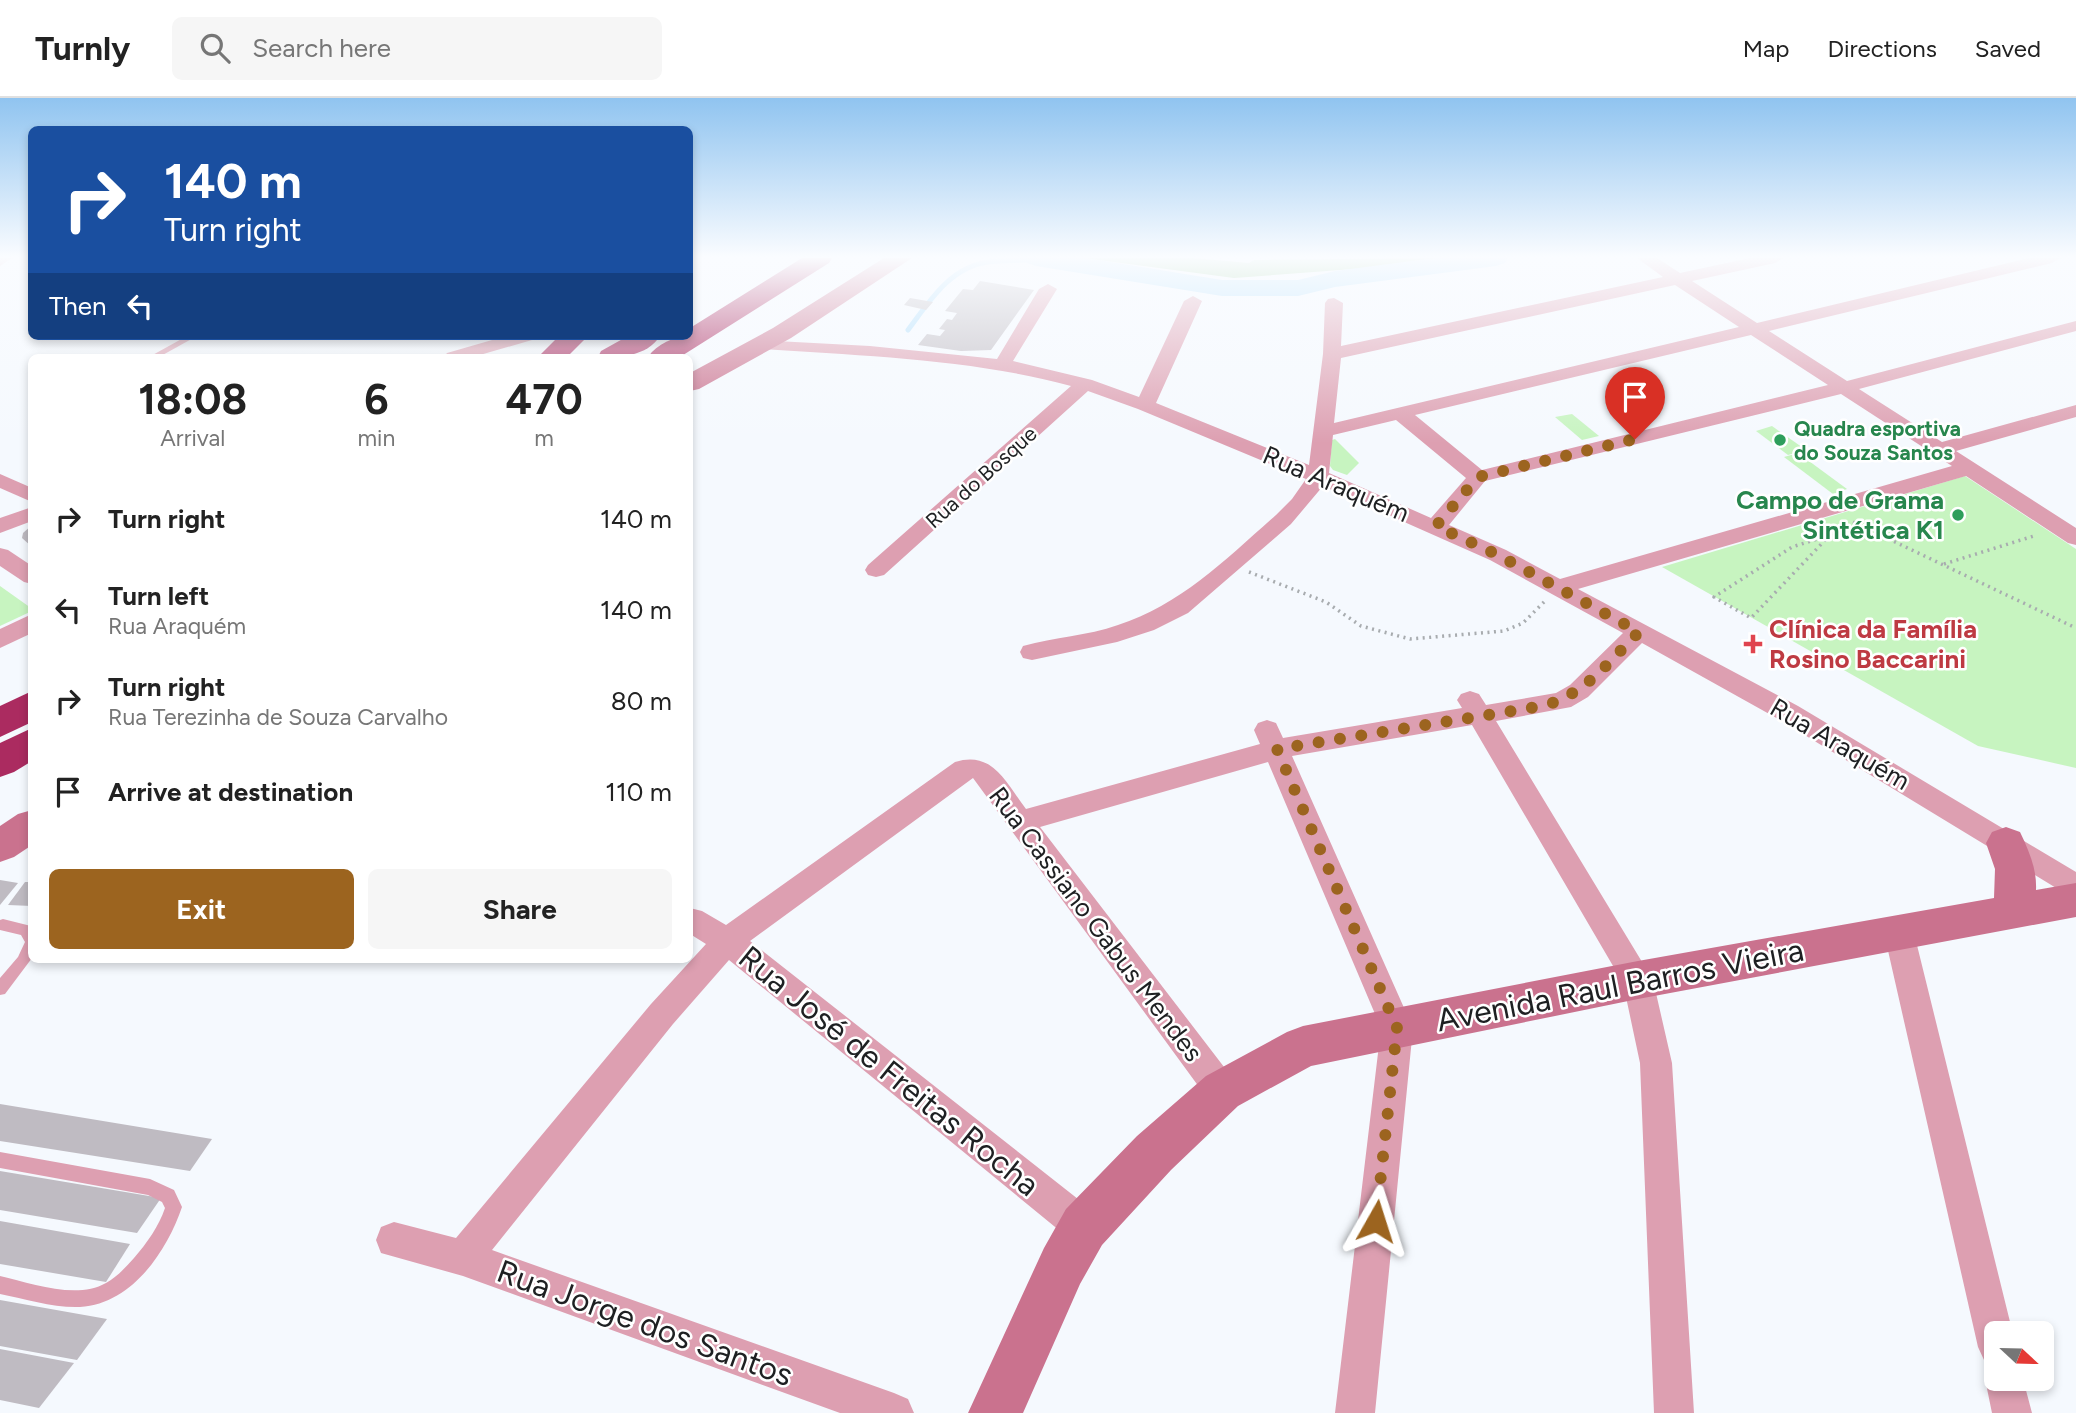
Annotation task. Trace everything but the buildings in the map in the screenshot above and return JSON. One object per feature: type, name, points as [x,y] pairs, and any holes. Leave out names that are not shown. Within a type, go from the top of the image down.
[{"type":"highway","points":[[693,337],[721,319]]},
{"type":"highway","points":[[554,354],[570,340]]},
{"type":"highway","points":[[616,354],[640,340]]},
{"type":"highway","points":[[666,354],[688,340]]},
{"type":"highway","points":[[0,723],[28,706]]},
{"type":"highway","points":[[0,762],[28,744]]},
{"type":"street","points":[[693,381],[804,319]]},
{"type":"street","points":[[1002,365],[1030,319]]},
{"type":"street","points":[[1145,405],[1185,319]]},
{"type":"street","points":[[1032,652],[1077,645],[1125,631],[1179,608],[1295,510],[1311,491],[1318,476],[1325,431],[1333,319]]},
{"type":"street","points":[[1332,354],[1495,319]]},
{"type":"street","points":[[1739,319],[2076,538]]},
{"type":"street","points":[[1325,431],[1794,319]]},
{"type":"street","points":[[800,322],[814,338],[828,348]]},
{"type":"street","points":[[1436,526],[1478,477],[1844,387],[2076,326]]},
{"type":"street","points":[[463,354],[512,340]]},
{"type":"street","points":[[521,354],[542,340]]},
{"type":"street","name":"Rua Araquém","points":[[762,344],[1002,365],[1085,384],[1145,405],[1318,476],[1436,526],[1558,587],[1788,713],[2076,887]]},
{"type":"street","name":"Rua do Bosque","points":[[876,570],[1085,384]]},
{"type":"street","points":[[1940,449],[2076,411]]},
{"type":"street","points":[[1400,413],[1478,477]]},
{"type":"street","points":[[1558,587],[1969,468]]},
{"type":"street","points":[[0,480],[28,494]]},
{"type":"street","points":[[0,526],[28,515]]},
{"type":"street","points":[[0,555],[28,574]]},
{"type":"street","points":[[0,641],[28,624]]},
{"type":"street","points":[[1018,822],[1272,739],[1475,708],[1562,701],[1579,691],[1639,632]]},
{"type":"street","points":[[0,641],[28,637]]},
{"type":"street","points":[[1475,708],[1638,981],[1656,1063],[1674,1413]]},
{"type":"street","points":[[1272,739],[1397,1028],[1355,1413]]},
{"type":"street","name":"Rua Cassiano Gabus Mendes","points":[[727,941],[964,769],[973,768],[982,771],[1222,1091]]},
{"type":"street","points":[[0,846],[28,828]]},
{"type":"street","points":[[2010,912],[2017,887],[2014,864],[2016,849]]},
{"type":"street","name":"Rua Araquém","points":[[2016,849],[2076,876]]},
{"type":"street","name":"Avenida Raul Barros Vieira","points":[[995,1413],[1062,1266],[1084,1227],[1154,1153],[1222,1091],[1303,1047],[1638,981],[2076,900]]},
{"type":"street","name":"Avenida Raul Barros Vieira","points":[[2010,912],[2076,925]]},
{"type":"street","name":"Rua José de Freitas Rocha","points":[[693,921],[727,941],[1084,1227]]},
{"type":"street","points":[[1899,933],[1991,1321]]},
{"type":"street","points":[[463,1258],[662,1014],[727,941]]},
{"type":"street","name":"Rua Jorge dos Santos","points":[[394,1240],[463,1258],[894,1413]]},
{"type":"street","points":[[2007,1391],[2012,1413]]},
{"type":"lane","points":[[159,354],[185,340]]},
{"type":"lane","points":[[166,350],[175,354]]},
{"type":"lane","points":[[3,925],[26,930],[28,934]]},
{"type":"lane","points":[[0,989],[28,951]]},
{"type":"lane","points":[[0,1160],[150,1187],[168,1196],[174,1207],[168,1225],[131,1278],[106,1294],[83,1299],[0,1285]]},
{"type":"path","points":[[1830,536],[1792,547],[1714,597],[1751,618],[1830,536],[1838,521]]},
{"type":"path","points":[[1847,522],[1856,522],[2076,628]]},
{"type":"path","points":[[1944,564],[2059,525]]},
{"type":"path","points":[[1232,565],[1326,602],[1361,626],[1410,639],[1504,631],[1523,623],[1558,587]]},
{"type":"green space","points":[[1572,414],[1599,436],[1582,440],[1555,417]]},
{"type":"green space","name":"Quadra esportiva do Souza Santos","points":[[1772,426],[1806,450],[1788,455],[1756,431]]},
{"type":"green space","points":[[1335,439],[1359,463],[1347,475],[1333,470],[1330,466],[1332,440]]},
{"type":"green space","points":[[1798,453],[1847,489],[1833,494],[1784,457]]},
{"type":"green space","points":[[1965,476],[2076,549],[2076,768],[1978,746],[1662,567]]},
{"type":"green space","points":[[0,586],[28,606],[28,613],[0,626]]},
{"type":"waterway","points":[[908,330],[916,319]]},
{"type":"place","name":"Quadra esportiva do Souza Santos","points":[[1780,440]]},
{"type":"place","name":"Campo de Grama Sintética K1","points":[[1958,515]]},
{"type":"place","name":"Clínica da Família Rosino Baccarini","points":[[1753,644]]},
{"type":"route","points":[[1376,1221],[1397,1028],[1277,749],[1543,706],[1562,701],[1579,691],[1639,632],[1498,555],[1436,526],[1478,477],[1635,439]]}]
